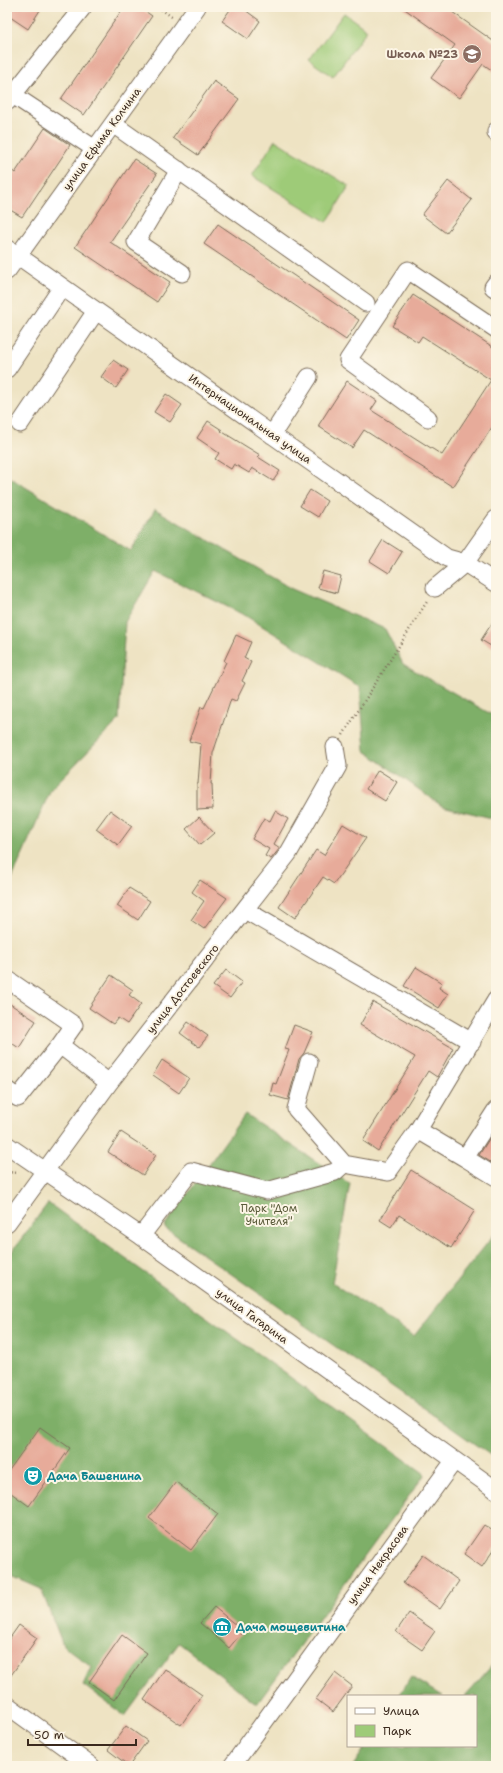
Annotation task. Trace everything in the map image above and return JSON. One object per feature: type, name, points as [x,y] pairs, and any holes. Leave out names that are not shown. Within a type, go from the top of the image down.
[{"type":"street","points":[[83,7],[10,98],[95,149]]},
{"type":"street","name":"улица Ефима Колчина","points":[[7,271],[12,252],[114,124],[196,7]]},
{"type":"street","points":[[114,124],[366,303]]},
{"type":"street","points":[[179,170],[136,242],[182,273]]},
{"type":"street","name":"Интернациональная улица","points":[[12,252],[447,558],[466,562],[496,583]]},
{"type":"street","points":[[428,418],[348,360],[408,270],[496,329]]},
{"type":"street","points":[[496,283],[493,287],[496,289]]},
{"type":"street","points":[[7,369],[62,287]]},
{"type":"street","points":[[20,424],[96,312]]},
{"type":"street","points":[[272,435],[309,378]]},
{"type":"street","points":[[435,588],[466,562],[496,519]]},
{"type":"street","name":"улица Достоевского","points":[[7,1223],[109,1083],[288,854],[338,766],[335,747]]},
{"type":"street","points":[[245,910],[472,1042]]},
{"type":"street","points":[[7,979],[74,1025],[18,1098],[7,1090]]},
{"type":"street","points":[[309,1062],[296,1109],[344,1164],[388,1172],[418,1130],[496,1000]]},
{"type":"street","points":[[60,1045],[109,1083]]},
{"type":"street","points":[[465,1158],[496,1110]]},
{"type":"street","points":[[418,1130],[496,1177]]},
{"type":"street","name":"улица Гагарина","points":[[7,1145],[46,1170],[141,1236],[496,1490]]},
{"type":"street","points":[[141,1236],[190,1170],[267,1191],[335,1172],[344,1164]]},
{"type":"street","name":"улица Некрасова","points":[[232,1766],[454,1461]]},
{"type":"street","points":[[7,1705],[91,1766]]},
{"type":"path","points":[[335,747],[435,588]]},
{"type":"path","points":[[7,1172],[19,1173]]},
{"type":"green space","points":[[344,13],[367,30],[333,77],[309,60]]},
{"type":"green space","points":[[275,140],[349,186],[327,222],[252,176]]},
{"type":"green space","points":[[7,476],[131,551],[155,509],[292,589],[385,629],[403,664],[496,717],[496,819],[442,806],[365,751],[360,687],[246,616],[155,571],[125,622],[119,720],[51,789],[7,890]]},
{"type":"green space","name":"Парк \"Дом Учителя\"","points":[[245,1114],[350,1184],[332,1283],[414,1336],[496,1232],[496,1459],[164,1227]]},
{"type":"green space","points":[[48,1203],[425,1474],[257,1704],[179,1643],[125,1716],[83,1685],[91,1667],[63,1645],[41,1589],[7,1574],[7,1258]]},
{"type":"green space","points":[[496,1661],[496,1766],[353,1766],[365,1747],[477,1747],[477,1695],[466,1695]]},
{"type":"green space","points":[[411,1677],[440,1695],[400,1695]]},
{"type":"building","points":[[7,7],[42,7],[28,29],[7,15]]},
{"type":"building","points":[[124,7],[139,7],[152,16],[84,115],[61,99]]},
{"type":"building","points":[[232,7],[241,7],[260,21],[248,39],[222,21]]},
{"type":"building","name":"Школа №23","points":[[402,7],[445,7],[496,43],[496,73],[483,64],[459,98],[431,78],[455,45]]},
{"type":"building","points":[[214,81],[239,99],[198,155],[173,138]]},
{"type":"building","points":[[45,128],[70,145],[22,217],[7,208],[7,167],[15,173]]},
{"type":"building","points":[[134,159],[157,174],[110,242],[170,282],[157,302],[75,247]]},
{"type":"building","points":[[448,181],[472,200],[446,233],[422,215]]},
{"type":"building","points":[[218,224],[359,320],[346,340],[204,244]]},
{"type":"building","points":[[413,295],[496,349],[496,421],[453,487],[364,430],[352,448],[318,426],[347,381],[377,401],[371,410],[442,455],[491,380],[422,336],[418,342],[392,326]]},
{"type":"building","points":[[113,360],[128,370],[116,388],[101,377]]},
{"type":"building","points":[[166,394],[182,405],[170,422],[154,412]]},
{"type":"building","points":[[208,421],[222,430],[221,431],[260,455],[258,457],[280,471],[273,481],[252,468],[249,473],[234,464],[231,469],[215,459],[219,453],[197,438]]},
{"type":"building","points":[[310,490],[327,501],[318,517],[300,506]]},
{"type":"building","points":[[383,540],[402,552],[389,573],[370,561]]},
{"type":"building","points":[[323,571],[341,576],[337,593],[318,588]]},
{"type":"building","points":[[496,617],[496,649],[481,640]]},
{"type":"building","points":[[236,635],[251,642],[244,658],[251,662],[242,681],[245,683],[236,701],[231,699],[213,753],[211,784],[213,809],[197,810],[197,784],[201,744],[189,741],[201,707],[204,708],[226,662],[224,661]]},
{"type":"building","points":[[378,770],[397,782],[385,801],[366,789]]},
{"type":"building","points":[[110,810],[132,826],[118,845],[96,829]]},
{"type":"building","points":[[275,811],[288,819],[274,844],[280,848],[271,859],[265,856],[269,849],[252,839],[264,818],[270,821]]},
{"type":"building","points":[[199,817],[214,833],[200,845],[186,829]]},
{"type":"building","points":[[343,824],[366,838],[334,884],[323,877],[295,918],[279,907],[316,850],[324,855]]},
{"type":"building","points":[[200,880],[227,898],[204,929],[191,920],[204,901],[192,892]]},
{"type":"building","points":[[129,888],[150,901],[138,920],[117,906]]},
{"type":"building","points":[[416,967],[442,983],[439,988],[448,994],[439,1008],[404,986]]},
{"type":"building","points":[[226,970],[242,982],[230,998],[213,986]]},
{"type":"building","points":[[111,975],[133,990],[129,995],[141,1004],[127,1024],[118,1018],[113,1024],[89,1008]]},
{"type":"building","points":[[7,1002],[36,1021],[19,1048],[7,1040]]},
{"type":"building","points":[[373,1002],[453,1048],[437,1077],[428,1071],[378,1151],[363,1141],[415,1057],[360,1025]]},
{"type":"building","points":[[188,1022],[208,1036],[199,1047],[180,1033]]},
{"type":"building","points":[[294,1025],[313,1032],[304,1053],[299,1059],[288,1100],[270,1095],[273,1083],[276,1084],[289,1050],[285,1049]]},
{"type":"building","points":[[162,1060],[189,1078],[179,1093],[153,1075]]},
{"type":"building","points":[[496,1128],[496,1157],[492,1163],[479,1155]]},
{"type":"building","points":[[121,1132],[156,1155],[143,1175],[108,1152]]},
{"type":"building","points":[[411,1170],[475,1210],[451,1248],[399,1215],[391,1227],[380,1220]]},
{"type":"building","points":[[40,1427],[70,1448],[29,1506],[7,1490],[7,1473]]},
{"type":"building","points":[[176,1482],[218,1514],[191,1550],[149,1518]]},
{"type":"building","points":[[484,1525],[496,1533],[496,1546],[482,1567],[464,1554]]},
{"type":"building","points":[[423,1555],[459,1581],[440,1609],[403,1583]]},
{"type":"building","name":"Дача мощевитина","points":[[214,1607],[243,1631],[229,1648],[200,1623]]},
{"type":"building","points":[[409,1613],[435,1631],[422,1650],[396,1632]]},
{"type":"building","points":[[19,1625],[37,1638],[7,1681],[7,1642]]},
{"type":"building","points":[[122,1635],[147,1653],[114,1700],[89,1682]]},
{"type":"building","points":[[165,1669],[202,1695],[181,1725],[144,1700]]},
{"type":"building","points":[[335,1673],[352,1686],[333,1712],[316,1699]]},
{"type":"building","points":[[126,1726],[147,1741],[129,1766],[108,1750]]},
{"type":"place","name":"Школа №23","points":[[472,54]]},
{"type":"place","name":"Дача Башенина","points":[[33,1476]]},
{"type":"place","name":"Дача мощевитина","points":[[222,1627]]}]
